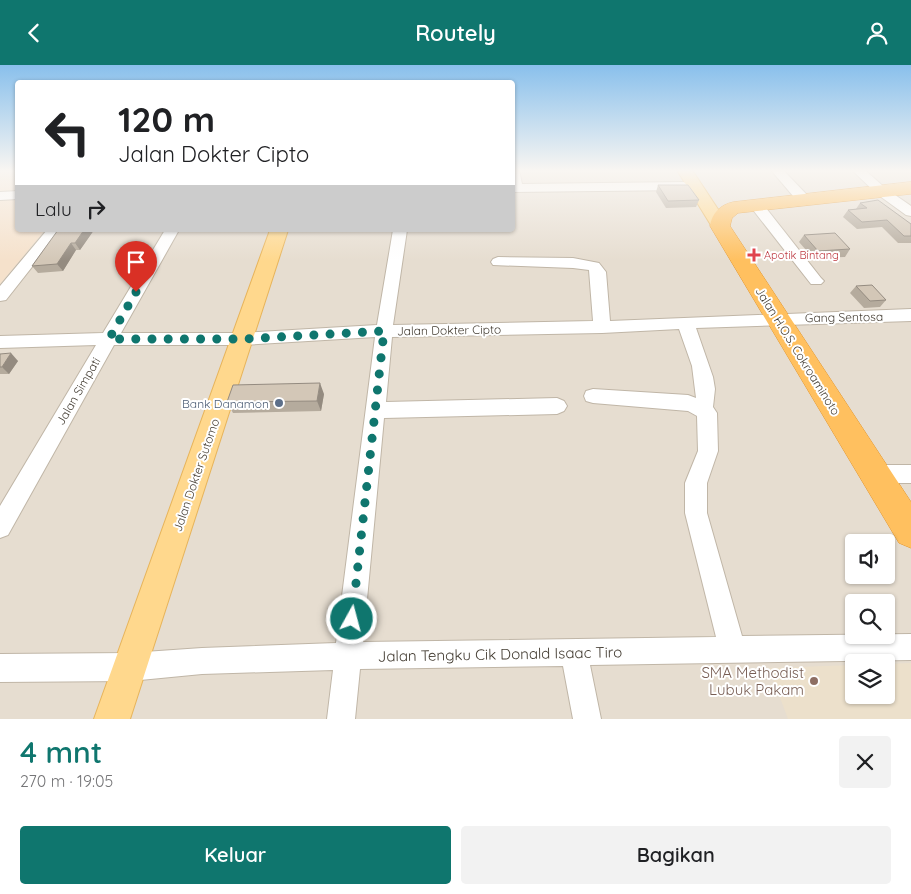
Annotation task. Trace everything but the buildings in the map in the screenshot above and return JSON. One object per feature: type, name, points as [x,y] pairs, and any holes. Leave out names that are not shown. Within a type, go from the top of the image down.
[{"type":"highway","points":[[727,217],[756,206],[800,201]]},
{"type":"highway","name":"Jalan H.O.S. Cokroaminoto","points":[[727,217],[778,319],[911,532]]},
{"type":"main road","points":[[710,201],[727,217]]},
{"type":"main road","name":"Jalan Dokter Sutomo","points":[[112,719],[279,232]]},
{"type":"street","points":[[895,201],[911,212]]},
{"type":"street","points":[[756,206],[816,281]]},
{"type":"street","points":[[0,295],[52,232]]},
{"type":"street","name":"Jalan Simpati","points":[[0,527],[171,232]]},
{"type":"street","points":[[341,719],[384,331],[400,232]]},
{"type":"street","points":[[498,262],[573,263],[594,266],[598,272],[602,327]]},
{"type":"street","name":"Gang Sentosa","points":[[778,319],[911,315]]},
{"type":"street","name":"Jalan Dokter Cipto","points":[[0,342],[109,339],[243,339],[384,331],[602,327],[778,319]]},
{"type":"street","points":[[685,323],[703,375],[706,395],[704,410],[706,413],[708,451],[696,483],[696,513],[733,650]]},
{"type":"street","points":[[593,396],[688,403],[704,410]]},
{"type":"street","points":[[376,410],[557,406]]},
{"type":"street","points":[[875,474],[911,475]]},
{"type":"street","name":"Jalan Tengku Cik Donald Isaac Tiro","points":[[0,668],[130,667],[202,661],[348,657],[911,647]]},
{"type":"street","points":[[574,653],[587,719]]},
{"type":"shaded area","points":[[0,201],[15,201],[15,232],[515,232],[515,201],[911,201],[911,719],[0,719]]},
{"type":"shaded area","points":[[0,201],[15,201],[15,232],[43,232],[0,284]]},
{"type":"shaded area","name":"SMA Methodist Lubuk Pakam","points":[[911,663],[911,719],[788,719],[769,668],[845,665],[845,704],[895,704],[895,664]]},
{"type":"place","name":"Apotik Bintang","points":[[754,255]]},
{"type":"place","name":"Bank Danamon","points":[[279,403]]},
{"type":"place","name":"SMA Methodist Lubuk Pakam","points":[[814,681]]},
{"type":"route","points":[[136,292],[109,339],[243,339],[384,331],[352,619]]}]
